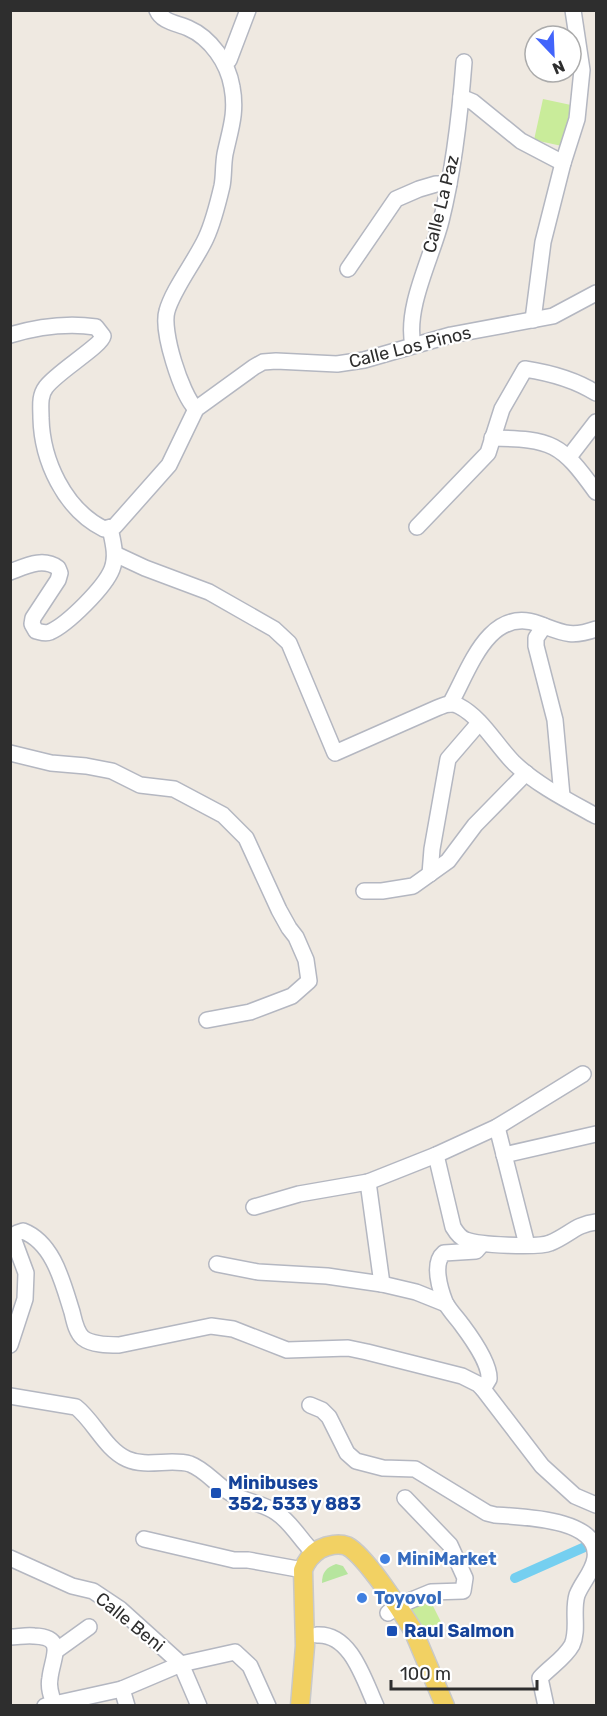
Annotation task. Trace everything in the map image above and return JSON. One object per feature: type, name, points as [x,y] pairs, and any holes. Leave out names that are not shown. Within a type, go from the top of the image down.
[{"type":"main road","points":[[312,1706],[315,1687],[303,1570],[305,1564],[333,1545],[339,1544],[350,1548],[363,1560],[392,1610],[433,1706]]},
{"type":"main road","points":[[300,1706],[311,1635],[318,1557]]},
{"type":"main road","points":[[392,1610],[413,1630],[445,1706]]},
{"type":"street","points":[[10,335],[23,331],[85,325],[96,327],[103,336],[99,343],[52,379],[44,390],[40,402],[43,440],[59,482],[78,512],[104,529],[115,526],[169,465],[196,409],[180,384],[165,323],[167,309],[206,237],[222,186],[225,155],[235,115],[232,86],[225,62],[202,36],[189,28],[166,20],[159,15],[157,10]]},
{"type":"street","points":[[225,62],[229,60],[248,10]]},
{"type":"street","points":[[533,320],[543,242],[562,163],[577,119],[582,70],[573,10]]},
{"type":"street","name":"Calle La Paz","points":[[413,345],[414,315],[423,274],[440,224],[449,184],[462,97],[464,62]]},
{"type":"street","points":[[462,97],[473,102],[521,141],[562,163]]},
{"type":"street","points":[[348,269],[396,199],[436,184],[449,184]]},
{"type":"street","name":"Calle Los Pinos","points":[[196,409],[263,363],[276,361],[337,364],[364,360],[451,335],[553,315],[597,293]]},
{"type":"street","points":[[417,527],[488,453],[502,409],[525,369],[554,374],[596,392]]},
{"type":"street","points":[[569,457],[597,422]]},
{"type":"street","points":[[492,438],[537,441],[555,446],[569,457],[597,492]]},
{"type":"street","points":[[10,572],[46,561],[58,568],[60,573],[58,580],[33,618],[32,624],[36,631],[50,632],[76,614],[111,571],[115,554],[110,528]]},
{"type":"street","points":[[115,554],[209,592],[274,629],[289,643],[335,753],[436,708],[450,704],[457,705],[470,713],[514,763],[526,773],[597,816]]},
{"type":"street","points":[[450,704],[477,651],[494,631],[510,622],[523,621],[573,635],[597,629]]},
{"type":"street","points":[[544,626],[536,638],[536,646],[555,720],[562,796]]},
{"type":"street","points":[[430,874],[432,849],[448,759],[478,723]]},
{"type":"street","points":[[10,753],[51,763],[112,771],[140,785],[174,789],[223,815],[246,838],[284,919],[296,937],[306,960],[309,981],[292,996],[250,1012],[207,1020]]},
{"type":"street","points":[[364,891],[382,891],[413,886],[448,861],[475,825],[526,773]]},
{"type":"street","points":[[254,1207],[299,1194],[368,1182],[436,1155],[497,1127],[583,1074]]},
{"type":"street","points":[[497,1127],[527,1245]]},
{"type":"street","points":[[504,1155],[597,1134]]},
{"type":"street","points":[[436,1155],[453,1227],[457,1234],[466,1240],[482,1244],[549,1244],[584,1223],[597,1222]]},
{"type":"street","points":[[368,1182],[382,1284]]},
{"type":"street","points":[[10,1346],[25,1299],[26,1273],[13,1238],[16,1233],[23,1231],[34,1236],[48,1252],[64,1286],[77,1329],[83,1338],[106,1345],[119,1345],[211,1326],[233,1329],[287,1350],[348,1348],[462,1376],[483,1389],[542,1466],[575,1496],[597,1505]]},
{"type":"street","points":[[482,1244],[476,1251],[444,1253],[439,1259],[438,1270],[446,1304],[464,1327],[487,1366],[489,1379],[483,1389]]},
{"type":"street","points":[[217,1264],[258,1272],[327,1276],[382,1284],[416,1292],[446,1304]]},
{"type":"street","points":[[10,1396],[76,1407],[120,1454],[128,1459],[179,1463],[197,1468],[228,1492],[265,1505],[280,1515],[318,1557]]},
{"type":"street","points":[[310,1405],[322,1410],[328,1416],[347,1453],[356,1461],[382,1468],[415,1468],[487,1513],[553,1521],[584,1532],[593,1545],[593,1568],[578,1593],[572,1644],[540,1678],[546,1706]]},
{"type":"street","points":[[392,1610],[431,1592],[463,1591],[465,1578],[450,1545],[405,1498]]},
{"type":"street","points":[[144,1539],[234,1560],[248,1560],[303,1570]]},
{"type":"street","name":"Calle Beni","points":[[10,1558],[72,1586],[93,1591],[106,1599],[181,1664]]},
{"type":"street","points":[[57,1650],[66,1646],[89,1627]]},
{"type":"street","points":[[311,1635],[331,1636],[342,1642],[362,1675],[376,1706]]},
{"type":"street","points":[[10,1637],[35,1636],[48,1638],[53,1642],[57,1650],[49,1679],[51,1705],[122,1689],[181,1664],[235,1652],[250,1666],[268,1706]]},
{"type":"street","points":[[181,1664],[198,1706]]},
{"type":"street","points":[[122,1689],[127,1706]]},
{"type":"green space","points":[[543,99],[571,105],[562,146],[534,140]]},
{"type":"green space","points":[[336,1564],[343,1566],[348,1574],[322,1583],[325,1571]]},
{"type":"green space","points":[[429,1598],[445,1630],[426,1639],[410,1607]]},
{"type":"waterway","points":[[515,1578],[596,1542]]},
{"type":"place","name":"Minibuses 352, 533 y 883","points":[[216,1493]]},
{"type":"place","name":"MiniMarket","points":[[385,1559]]},
{"type":"place","name":"Toyovol","points":[[362,1598]]},
{"type":"place","name":"Raul Salmon","points":[[392,1631]]}]
